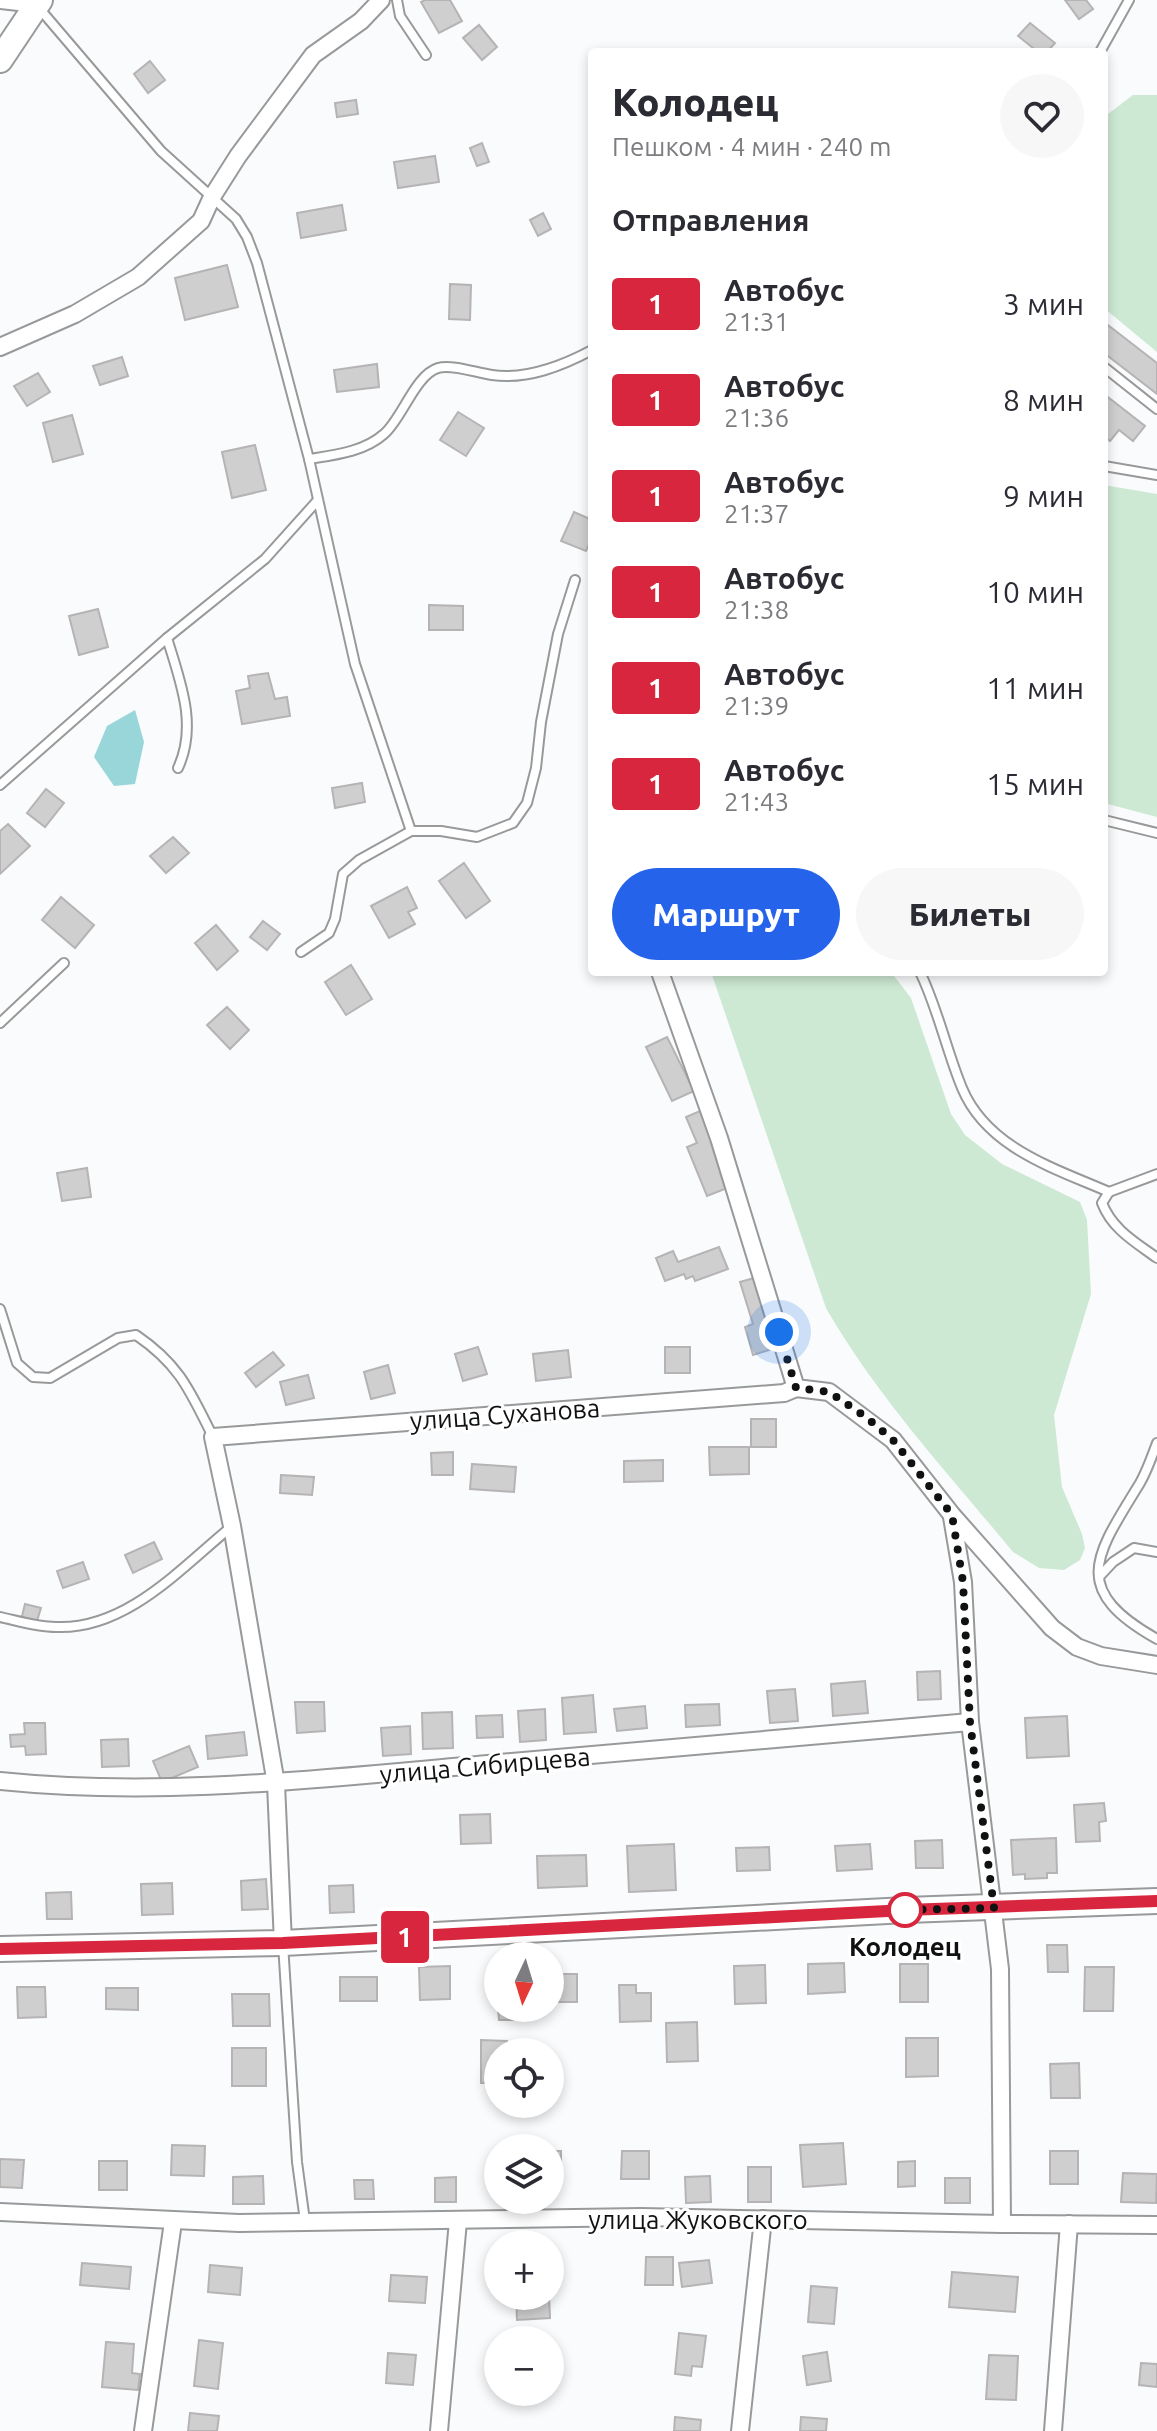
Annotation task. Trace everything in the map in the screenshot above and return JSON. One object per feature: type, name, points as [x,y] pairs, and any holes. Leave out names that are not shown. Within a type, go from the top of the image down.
[{"type":"main road","points":[[0,60],[38,2]]},
{"type":"main road","points":[[0,1949],[283,1943],[1157,1901]]},
{"type":"street","points":[[0,0],[38,2]]},
{"type":"street","points":[[0,347],[75,314],[138,277],[201,221],[238,156],[313,55],[361,21],[381,0]]},
{"type":"street","points":[[661,976],[719,1138],[796,1388],[829,1392],[893,1440],[952,1515],[1052,1628],[1077,1647],[1125,1662],[1157,1665]]},
{"type":"street","name":"улица Суханова","points":[[213,1437],[784,1393],[796,1388]]},
{"type":"street","points":[[213,1437],[232,1526],[276,1784],[283,1943]]},
{"type":"street","points":[[952,1515],[963,1582],[970,1722],[1000,1969],[1002,2224]]},
{"type":"street","name":"улица Сибирцева","points":[[0,1781],[64,1788],[135,1789],[276,1784],[970,1722]]},
{"type":"street","name":"улица Жуковского","points":[[0,2212],[173,2222],[305,2223],[641,2217],[1157,2225]]},
{"type":"street","points":[[740,2431],[763,2219]]},
{"type":"street","points":[[439,2431],[458,2221]]},
{"type":"street","points":[[143,2431],[173,2222]]},
{"type":"street","points":[[1053,2431],[1069,2224]]},
{"type":"lane","points":[[397,0],[400,16],[426,55]]},
{"type":"lane","points":[[1102,48],[1129,0]]},
{"type":"lane","points":[[38,2],[161,151],[236,219],[247,237],[257,263],[309,459],[355,664],[411,831]]},
{"type":"lane","points":[[309,459],[347,453],[385,434],[428,372],[441,367],[514,376],[563,366],[588,352]]},
{"type":"lane","points":[[1108,370],[1157,409]]},
{"type":"lane","points":[[1108,467],[1157,475]]},
{"type":"lane","points":[[0,785],[167,638],[265,559],[318,500]]},
{"type":"lane","points":[[301,952],[329,933],[335,919],[343,874],[359,860],[411,831],[441,831],[477,837],[513,823],[527,803],[536,768],[541,722],[558,634],[575,580]]},
{"type":"lane","points":[[167,638],[185,697],[185,751],[178,768]]},
{"type":"lane","points":[[1108,821],[1157,833]]},
{"type":"lane","points":[[0,1023],[64,963]]},
{"type":"lane","points":[[922,976],[963,1091],[982,1120],[1022,1154],[1109,1192]]},
{"type":"lane","points":[[1157,1174],[1109,1192],[1102,1203],[1119,1229],[1157,1258]]},
{"type":"lane","points":[[0,1309],[17,1363],[33,1377],[50,1378],[118,1338],[136,1335],[160,1351],[186,1381],[213,1437]]},
{"type":"lane","points":[[1157,1443],[1141,1481],[1120,1512],[1101,1552],[1099,1578],[1103,1594],[1113,1609],[1157,1639]]},
{"type":"lane","points":[[0,1617],[56,1627],[78,1626],[124,1611],[144,1599],[232,1526]]},
{"type":"lane","points":[[1099,1578],[1113,1562],[1134,1548],[1157,1552]]},
{"type":"lane","points":[[283,1943],[297,2162],[305,2223]]},
{"type":"green space","points":[[1133,95],[1157,95],[1157,352],[1108,311],[1108,114]]},
{"type":"green space","points":[[1108,486],[1157,494],[1157,817],[1108,804]]},
{"type":"green space","points":[[712,976],[894,976],[911,998],[951,1114],[965,1135],[1002,1164],[1080,1202],[1087,1220],[1091,1294],[1054,1415],[1062,1487],[1085,1548],[1080,1560],[1064,1570],[1039,1568],[1013,1552],[890,1403],[826,1308]]},
{"type":"water","points":[[135,710],[144,742],[135,784],[114,786],[94,757],[107,726]]},
{"type":"building","points":[[450,0],[462,21],[439,33],[421,2]]},
{"type":"building","points":[[1065,0],[1086,0],[1093,9],[1079,19]]},
{"type":"building","points":[[1030,23],[1055,43],[1051,48],[1033,48],[1018,36]]},
{"type":"building","points":[[479,25],[497,47],[482,60],[463,38]]},
{"type":"building","points":[[150,61],[165,80],[148,93],[134,74]]},
{"type":"building","points":[[356,100],[358,114],[337,117],[335,103]]},
{"type":"building","points":[[482,143],[489,162],[477,166],[470,148]]},
{"type":"building","points":[[435,156],[439,182],[398,188],[394,162]]},
{"type":"building","points":[[342,205],[346,230],[301,238],[297,213]]},
{"type":"building","points":[[543,213],[551,229],[538,236],[530,220]]},
{"type":"building","points":[[227,265],[238,307],[185,320],[175,278]]},
{"type":"building","points":[[450,284],[471,285],[470,320],[449,319]]},
{"type":"building","points":[[1108,325],[1157,363],[1157,394],[1108,356]]},
{"type":"building","points":[[122,357],[128,376],[100,385],[93,366]]},
{"type":"building","points":[[377,364],[379,387],[337,392],[334,370]]},
{"type":"building","points":[[38,373],[50,392],[27,406],[14,386]]},
{"type":"building","points":[[1108,397],[1145,426],[1133,441],[1119,430],[1110,441]]},
{"type":"building","points":[[458,412],[484,428],[466,456],[440,440]]},
{"type":"building","points":[[72,415],[83,454],[53,462],[43,423]]},
{"type":"building","points":[[255,445],[266,490],[232,498],[222,452]]},
{"type":"building","points":[[574,512],[588,518],[586,551],[561,541]]},
{"type":"building","points":[[429,605],[463,606],[463,630],[429,630]]},
{"type":"building","points":[[98,609],[108,647],[79,655],[69,616]]},
{"type":"building","points":[[268,673],[275,699],[287,697],[290,716],[242,724],[236,691],[250,688],[248,676]]},
{"type":"building","points":[[362,783],[365,802],[335,808],[332,788]]},
{"type":"building","points":[[46,789],[64,803],[45,827],[27,813]]},
{"type":"building","points":[[8,824],[30,846],[0,874],[0,831]]},
{"type":"building","points":[[173,837],[189,853],[166,873],[150,856]]},
{"type":"building","points":[[464,863],[490,901],[466,918],[439,881]]},
{"type":"building","points":[[407,887],[417,908],[408,912],[415,924],[389,938],[371,906]]},
{"type":"building","points":[[61,897],[94,925],[75,948],[42,920]]},
{"type":"building","points":[[263,921],[280,934],[267,950],[250,937]]},
{"type":"building","points":[[216,925],[238,951],[217,970],[195,943]]},
{"type":"building","points":[[351,965],[372,999],[346,1015],[325,982]]},
{"type":"building","points":[[227,1007],[249,1030],[230,1049],[207,1025]]},
{"type":"building","points":[[667,1037],[694,1091],[672,1101],[646,1047]]},
{"type":"building","points":[[700,1111],[730,1187],[707,1196],[687,1147],[697,1143],[686,1117]]},
{"type":"building","points":[[87,1168],[91,1197],[62,1201],[57,1173]]},
{"type":"building","points":[[719,1247],[728,1269],[695,1281],[693,1276],[686,1279],[684,1274],[665,1281],[656,1258],[673,1251],[678,1262]]},
{"type":"building","points":[[754,1278],[775,1348],[753,1355],[745,1327],[753,1324],[740,1282]]},
{"type":"building","points":[[478,1347],[487,1374],[463,1381],[455,1354]]},
{"type":"building","points":[[665,1347],[690,1347],[690,1373],[665,1373]]},
{"type":"building","points":[[568,1350],[571,1377],[536,1381],[533,1354]]},
{"type":"building","points":[[273,1352],[284,1365],[256,1387],[245,1373]]},
{"type":"building","points":[[388,1365],[395,1393],[371,1399],[364,1372]]},
{"type":"building","points":[[308,1375],[314,1398],[286,1405],[280,1382]]},
{"type":"building","points":[[751,1419],[776,1419],[776,1447],[751,1447]]},
{"type":"building","points":[[709,1447],[749,1447],[749,1474],[710,1475]]},
{"type":"building","points":[[453,1452],[453,1475],[432,1475],[431,1453]]},
{"type":"building","points":[[663,1460],[663,1481],[624,1482],[624,1461]]},
{"type":"building","points":[[472,1464],[516,1467],[514,1492],[470,1489]]},
{"type":"building","points":[[281,1475],[314,1477],[312,1495],[280,1493]]},
{"type":"building","points":[[154,1542],[162,1559],[133,1573],[125,1555]]},
{"type":"building","points":[[83,1562],[89,1579],[63,1588],[57,1571]]},
{"type":"building","points":[[25,1604],[41,1608],[36,1624],[21,1620]]},
{"type":"building","points":[[940,1671],[941,1699],[918,1700],[917,1672]]},
{"type":"building","points":[[865,1681],[868,1713],[833,1716],[831,1684]]},
{"type":"building","points":[[795,1689],[798,1721],[770,1723],[767,1691]]},
{"type":"building","points":[[593,1695],[596,1732],[564,1734],[562,1698]]},
{"type":"building","points":[[295,1702],[324,1702],[325,1731],[297,1733]]},
{"type":"building","points":[[719,1704],[720,1725],[686,1727],[685,1705]]},
{"type":"building","points":[[645,1706],[647,1728],[617,1731],[614,1709]]},
{"type":"building","points":[[545,1709],[546,1740],[520,1742],[518,1711]]},
{"type":"building","points":[[452,1712],[453,1748],[423,1749],[422,1713]]},
{"type":"building","points":[[502,1715],[503,1737],[477,1738],[476,1716]]},
{"type":"building","points":[[1067,1716],[1069,1756],[1027,1758],[1025,1718]]},
{"type":"building","points":[[24,1723],[45,1723],[46,1754],[26,1755],[25,1746],[11,1747],[10,1735],[25,1734]]},
{"type":"building","points":[[410,1726],[411,1754],[383,1756],[381,1728]]},
{"type":"building","points":[[244,1732],[247,1755],[208,1759],[206,1736]]},
{"type":"building","points":[[128,1739],[129,1766],[102,1767],[101,1740]]},
{"type":"building","points":[[189,1746],[198,1767],[162,1782],[153,1761]]},
{"type":"building","points":[[1104,1803],[1106,1821],[1099,1822],[1100,1841],[1076,1842],[1074,1805]]},
{"type":"building","points":[[490,1814],[491,1843],[461,1844],[460,1815]]},
{"type":"building","points":[[1056,1838],[1057,1873],[1047,1873],[1047,1878],[1025,1879],[1025,1874],[1013,1875],[1011,1840]]},
{"type":"building","points":[[942,1840],[943,1868],[916,1868],[915,1841]]},
{"type":"building","points":[[674,1844],[676,1890],[629,1892],[627,1846]]},
{"type":"building","points":[[870,1844],[872,1869],[837,1871],[835,1846]]},
{"type":"building","points":[[769,1847],[770,1870],[737,1871],[736,1848]]},
{"type":"building","points":[[586,1855],[587,1886],[538,1888],[537,1856]]},
{"type":"building","points":[[266,1879],[268,1909],[242,1910],[241,1881]]},
{"type":"building","points":[[172,1883],[173,1914],[142,1915],[141,1884]]},
{"type":"building","points":[[353,1885],[354,1912],[330,1913],[329,1886]]},
{"type":"building","points":[[71,1892],[72,1919],[47,1919],[46,1893]]},
{"type":"building","points":[[1047,1945],[1067,1945],[1068,1972],[1048,1972]]},
{"type":"building","points":[[844,1963],[845,1992],[808,1994],[808,1964]]},
{"type":"building","points":[[900,1964],[928,1964],[928,2002],[900,2002]]},
{"type":"building","points":[[765,1965],[766,2003],[735,2004],[734,1966]]},
{"type":"building","points":[[450,1966],[450,1999],[420,2000],[419,1967]]},
{"type":"building","points":[[1085,1967],[1114,1967],[1113,2011],[1084,2011]]},
{"type":"building","points":[[564,1974],[577,1974],[577,2002],[564,2002]]},
{"type":"building","points":[[340,1977],[377,1977],[377,2001],[340,2001]]},
{"type":"building","points":[[619,1985],[636,1985],[636,1993],[651,1993],[651,2021],[620,2022]]},
{"type":"building","points":[[17,1987],[45,1987],[46,2017],[18,2018]]},
{"type":"building","points":[[106,1988],[138,1988],[138,2010],[106,2009]]},
{"type":"building","points":[[232,1994],[269,1994],[270,2026],[233,2026]]},
{"type":"building","points":[[697,2022],[698,2061],[667,2062],[666,2023]]},
{"type":"building","points":[[906,2038],[938,2038],[938,2076],[906,2077]]},
{"type":"building","points":[[481,2040],[484,2040],[484,2083],[481,2083]]},
{"type":"building","points":[[232,2048],[266,2048],[266,2086],[232,2086]]},
{"type":"building","points":[[1079,2063],[1080,2098],[1051,2098],[1050,2064]]},
{"type":"building","points":[[843,2143],[846,2184],[803,2187],[800,2145]]},
{"type":"building","points":[[172,2145],[205,2146],[204,2176],[171,2175]]},
{"type":"building","points":[[622,2151],[649,2151],[649,2179],[621,2179]]},
{"type":"building","points":[[1050,2151],[1078,2151],[1078,2184],[1050,2184]]},
{"type":"building","points":[[0,2159],[24,2160],[22,2188],[0,2187]]},
{"type":"building","points":[[99,2161],[127,2161],[127,2190],[99,2190]]},
{"type":"building","points":[[915,2161],[915,2186],[898,2187],[898,2162]]},
{"type":"building","points":[[748,2167],[771,2167],[771,2202],[748,2202]]},
{"type":"building","points":[[1123,2173],[1157,2174],[1156,2203],[1121,2202]]},
{"type":"building","points":[[263,2176],[264,2204],[233,2204],[233,2177]]},
{"type":"building","points":[[710,2176],[711,2202],[686,2203],[685,2177]]},
{"type":"building","points":[[456,2177],[456,2202],[435,2202],[435,2178]]},
{"type":"building","points":[[945,2178],[970,2178],[970,2203],[945,2203]]},
{"type":"building","points":[[354,2180],[373,2180],[374,2199],[355,2199]]},
{"type":"building","points":[[646,2257],[673,2257],[673,2285],[645,2285]]},
{"type":"building","points":[[709,2260],[712,2283],[682,2287],[679,2263]]},
{"type":"building","points":[[82,2263],[131,2267],[129,2289],[80,2285]]},
{"type":"building","points":[[210,2265],[242,2268],[240,2295],[208,2292]]},
{"type":"building","points":[[952,2272],[1018,2277],[1015,2312],[949,2307]]},
{"type":"building","points":[[391,2275],[427,2277],[425,2303],[389,2301]]},
{"type":"building","points":[[811,2286],[837,2288],[834,2324],[808,2322]]},
{"type":"building","points":[[517,2310],[550,2310],[550,2318],[517,2320]]},
{"type":"building","points":[[679,2333],[706,2336],[702,2367],[692,2366],[691,2376],[675,2374]]},
{"type":"building","points":[[199,2340],[223,2343],[218,2389],[194,2386]]},
{"type":"building","points":[[106,2342],[134,2344],[132,2373],[140,2374],[138,2390],[102,2387]]},
{"type":"building","points":[[827,2352],[831,2381],[807,2385],[803,2356]]},
{"type":"building","points":[[388,2353],[416,2355],[413,2385],[386,2383]]},
{"type":"building","points":[[989,2355],[1018,2356],[1016,2400],[986,2399]]},
{"type":"building","points":[[1141,2363],[1157,2364],[1157,2387],[1139,2385]]},
{"type":"building","points":[[190,2413],[219,2416],[217,2431],[188,2431]]},
{"type":"building","points":[[675,2417],[701,2420],[700,2431],[674,2431]]},
{"type":"building","points":[[801,2417],[827,2419],[826,2431],[800,2431]]},
{"type":"bus line","name":"1","points":[[0,1949],[283,1943],[906,1910],[1157,1901]]},
{"type":"place","name":"Колодец","points":[[905,1910]]},
{"type":"route","points":[[779,1332],[796,1388],[829,1392],[866,1417],[893,1440],[952,1515],[963,1582],[970,1722],[994,1908],[905,1910]]}]
